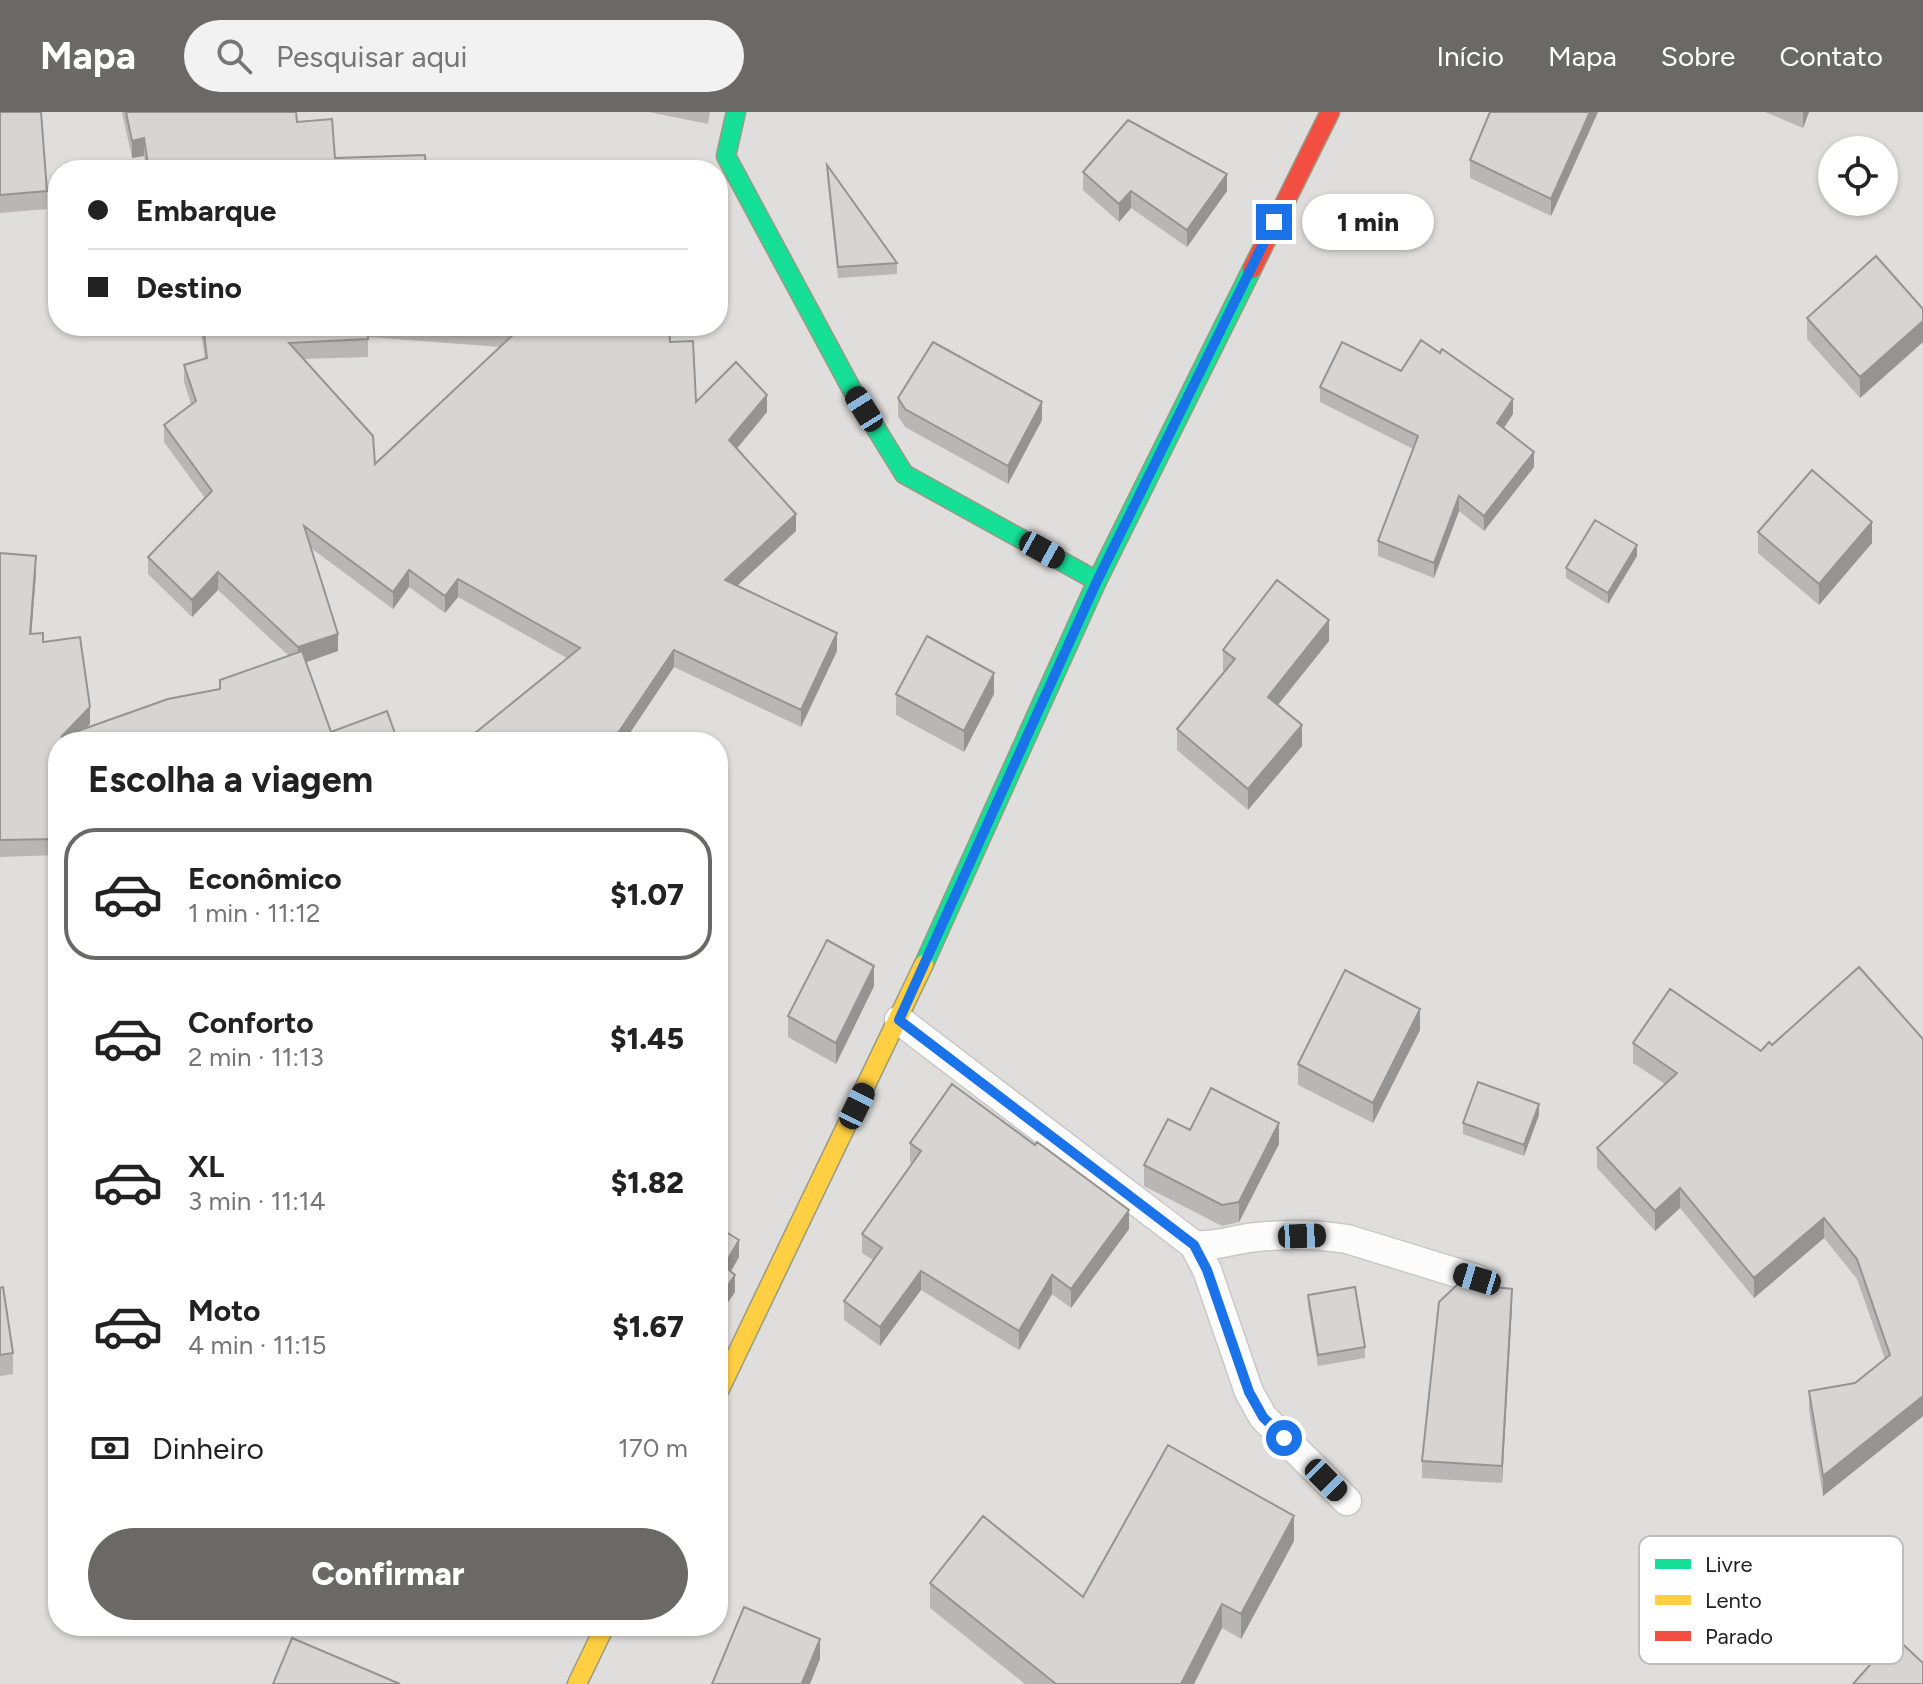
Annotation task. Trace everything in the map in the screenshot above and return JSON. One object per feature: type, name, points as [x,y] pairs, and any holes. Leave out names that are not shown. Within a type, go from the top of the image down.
[{"type":"main road","points":[[736,112],[726,156],[851,388],[904,474],[1097,581]]},
{"type":"main road","points":[[728,1372],[899,1020],[1097,581],[1330,112]]},
{"type":"main road","points":[[577,1684],[600,1636]]},
{"type":"lane","points":[[899,1020],[1194,1245],[1207,1270],[1249,1392],[1263,1417],[1347,1501]]},
{"type":"lane","points":[[1194,1245],[1213,1247],[1257,1237],[1325,1235],[1477,1279]]},
{"type":"shaded area","points":[[0,112],[1923,112],[1923,1684],[0,1684]]},
{"type":"building","points":[[0,112],[41,112],[47,191],[0,195]]},
{"type":"building","points":[[126,112],[296,112],[297,122],[332,119],[335,158],[425,155],[425,160],[147,160],[144,138],[132,141]]},
{"type":"building","points":[[1490,112],[1590,112],[1551,199],[1470,160]]},
{"type":"building","points":[[1128,120],[1227,174],[1187,230],[1131,191],[1119,204],[1083,172]]},
{"type":"building","points":[[827,165],[897,263],[838,267]]},
{"type":"building","points":[[1876,256],[1923,309],[1923,321],[1860,377],[1807,318]]},
{"type":"building","points":[[204,336],[368,336],[368,339],[289,343],[373,436],[375,464],[512,336],[670,336],[670,342],[693,341],[696,402],[736,362],[767,395],[729,440],[796,514],[725,580],[837,633],[801,710],[674,650],[619,732],[476,732],[580,648],[458,579],[445,596],[409,570],[393,592],[304,526],[338,634],[298,647],[218,572],[192,600],[148,557],[212,491],[164,425],[196,401],[184,365],[207,358]]},
{"type":"building","points":[[1421,340],[1440,353],[1442,349],[1513,399],[1497,423],[1534,452],[1484,516],[1459,496],[1434,563],[1378,541],[1418,436],[1320,387],[1342,342],[1401,371]]},
{"type":"building","points":[[933,342],[1042,402],[1008,466],[905,409],[898,398]]},
{"type":"building","points":[[1812,470],[1872,522],[1819,584],[1758,532]]},
{"type":"building","points":[[1595,520],[1637,545],[1608,593],[1566,568]]},
{"type":"building","points":[[0,553],[36,556],[30,634],[43,633],[43,642],[80,637],[90,707],[66,732],[48,732],[48,839],[0,840]]},
{"type":"building","points":[[1277,580],[1329,620],[1268,697],[1302,725],[1248,789],[1177,729],[1235,659],[1223,650]]},
{"type":"building","points":[[927,636],[994,673],[964,731],[896,694]]},
{"type":"building","points":[[302,651],[331,732],[75,732],[168,699],[220,689],[220,680]]},
{"type":"building","points":[[387,711],[394,732],[331,732]]},
{"type":"building","points":[[827,940],[874,966],[836,1043],[788,1016]]},
{"type":"building","points":[[1859,967],[1923,1039],[1923,1396],[1823,1476],[1809,1391],[1855,1383],[1890,1355],[1857,1259],[1824,1218],[1754,1278],[1680,1188],[1655,1211],[1597,1148],[1677,1073],[1633,1043],[1670,989],[1761,1051],[1769,1042],[1772,1045]]},
{"type":"building","points":[[1345,970],[1420,1009],[1373,1103],[1298,1064]]},
{"type":"building","points":[[1478,1082],[1539,1104],[1524,1145],[1463,1123]]},
{"type":"building","points":[[952,1084],[1129,1210],[1071,1289],[1052,1275],[1019,1331],[921,1271],[880,1327],[844,1301],[882,1248],[862,1234],[921,1151],[910,1143]]},
{"type":"building","points":[[1211,1088],[1279,1123],[1239,1202],[1222,1205],[1144,1165],[1168,1119],[1190,1130]]},
{"type":"building","points":[[728,1233],[739,1240],[728,1259]]},
{"type":"building","points":[[728,1269],[735,1275],[728,1285]]},
{"type":"building","points":[[1459,1283],[1512,1289],[1502,1466],[1422,1461],[1439,1302]]},
{"type":"building","points":[[3,1287],[13,1353],[0,1355],[0,1288]]},
{"type":"building","points":[[1355,1287],[1365,1347],[1318,1355],[1308,1295]]},
{"type":"building","points":[[1168,1445],[1294,1516],[1241,1614],[1222,1604],[1181,1684],[1056,1684],[930,1583],[983,1516],[1083,1597]]},
{"type":"building","points":[[744,1607],[820,1639],[804,1684],[712,1684]]},
{"type":"building","points":[[292,1638],[400,1684],[273,1684]]},
{"type":"building","points":[[1903,1644],[1923,1663],[1923,1684],[1853,1684],[1871,1664],[1903,1664]]},
{"type":"traffic: fast","points":[[736,112],[726,156],[851,388],[904,474],[1097,581]]},
{"type":"traffic: fast","points":[[924,964],[1097,581],[1252,269]]},
{"type":"traffic: slow","points":[[728,1372],[924,964]]},
{"type":"traffic: slow","points":[[577,1684],[600,1636]]},
{"type":"traffic: jam","points":[[1252,269],[1330,112]]},
{"type":"route","points":[[1274,222],[1097,581],[899,1020],[1194,1245],[1207,1270],[1249,1392],[1263,1417],[1284,1438]]}]
